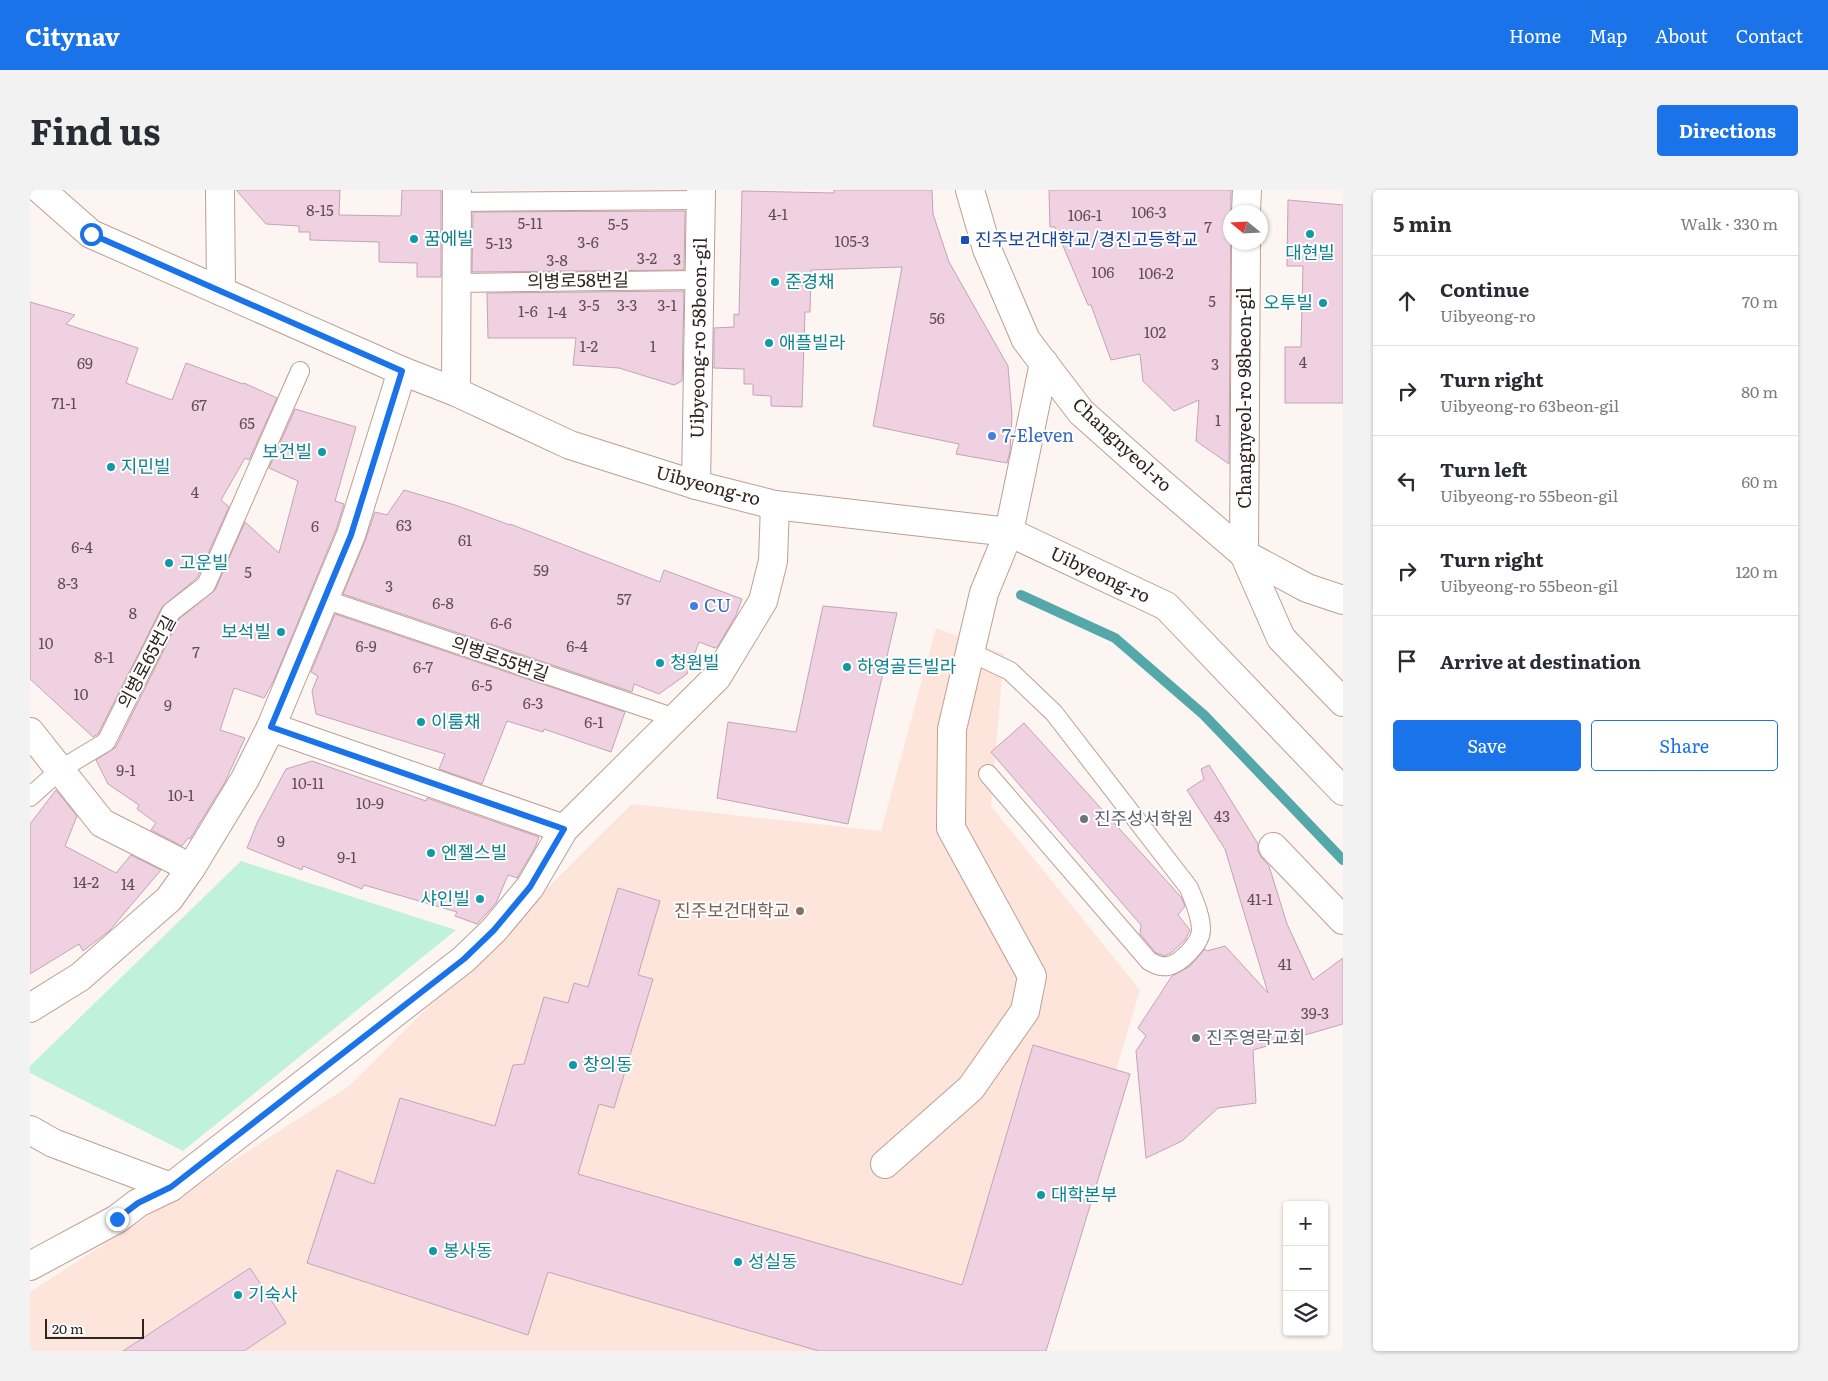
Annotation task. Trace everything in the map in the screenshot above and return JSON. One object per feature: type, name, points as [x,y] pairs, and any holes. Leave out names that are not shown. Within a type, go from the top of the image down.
[{"type":"street","name":"Uibyeong-ro","points":[[41,190],[91,234],[402,371],[456,392],[570,445],[696,485],[775,504],[1008,532],[1166,606],[1343,791]]},
{"type":"street","points":[[220,190],[221,291]]},
{"type":"street","name":"Changnyeol-ro","points":[[970,190],[987,249],[1026,340],[1081,412],[1244,554],[1307,588],[1343,600]]},
{"type":"street","points":[[1246,205],[1247,190]]},
{"type":"street","name":"Uibyeong-ro 58beon-gil","points":[[696,485],[701,195]]},
{"type":"street","points":[[456,392],[457,196]]},
{"type":"street","name":"Changnyeol-ro 98beon-gil","points":[[1244,554],[1246,250]]},
{"type":"street","points":[[885,1164],[971,1088],[1025,1011],[1032,976],[950,828],[952,729],[984,593],[1008,532],[1044,363]]},
{"type":"street","points":[[30,1008],[80,977],[169,899],[191,868],[246,779],[271,727],[351,535],[402,371]]},
{"type":"street","points":[[30,1266],[117,1219],[138,1203],[171,1187],[464,959],[494,930],[530,887],[564,829],[717,677],[763,601],[773,561],[775,504]]},
{"type":"street","points":[[1244,554],[1280,638],[1343,702]]},
{"type":"street","points":[[271,727],[564,829]]},
{"type":"street","points":[[30,732],[102,823],[191,868]]},
{"type":"street","points":[[1273,847],[1343,920]]},
{"type":"street","points":[[30,1130],[53,1143],[171,1187]]},
{"type":"lane","points":[[457,196],[701,195]]},
{"type":"lane","name":"의병로58번길","points":[[457,283],[700,280]]},
{"type":"lane","name":"의병로65번길","points":[[30,798],[61,770],[106,742],[171,612],[206,585],[300,371]]},
{"type":"lane","name":"의병로55번길","points":[[324,599],[675,718]]},
{"type":"lane","points":[[970,652],[1010,671],[1054,713],[1189,888],[1198,910],[1201,931],[1195,946],[1170,966],[1158,966],[1149,961],[988,774]]},
{"type":"shaded area","name":"진주보건대학교","points":[[936,628],[1004,654],[991,806],[1140,990],[1032,1351],[30,1351],[30,1292],[349,1086],[632,804],[881,831]]},
{"type":"green space","points":[[241,861],[456,930],[183,1151],[30,1073],[30,1066]]},
{"type":"building","points":[[236,190],[340,190],[339,215],[401,216],[402,190],[441,190],[441,277],[417,277],[417,263],[379,262],[379,242],[310,240],[310,232],[299,232],[299,226],[266,224]]},
{"type":"building","points":[[834,190],[932,190],[933,214],[949,262],[1008,366],[1012,416],[1010,451],[1007,463],[956,454],[959,444],[873,426],[902,267],[811,270],[810,312],[805,312],[802,407],[771,406],[771,396],[753,395],[753,384],[744,384],[744,369],[714,368],[714,328],[734,327],[734,314],[739,315],[742,191],[834,193]]},
{"type":"building","points":[[1049,190],[1231,190],[1231,205],[1223,205],[1223,250],[1231,250],[1229,464],[1196,441],[1199,400],[1174,411],[1143,381],[1140,354],[1111,360],[1091,305],[1088,305],[1055,227],[1050,227]]},
{"type":"building","points":[[1288,200],[1343,205],[1343,403],[1285,403],[1285,347],[1301,347],[1303,266],[1287,266]]},
{"type":"building","points":[[685,211],[684,270],[472,272],[473,212]]},
{"type":"building","points":[[684,291],[682,381],[674,385],[619,368],[573,365],[576,338],[488,338],[487,293]]},
{"type":"building","points":[[30,302],[75,315],[66,324],[138,348],[126,383],[172,400],[186,363],[244,383],[277,398],[249,460],[245,458],[221,500],[229,507],[197,578],[162,607],[98,734],[93,737],[30,679]]},
{"type":"building","points":[[295,409],[356,427],[335,501],[344,504],[336,530],[274,680],[264,698],[234,688],[220,730],[245,738],[225,782],[190,839],[188,838],[182,846],[151,830],[156,823],[137,809],[139,805],[108,784],[96,760],[116,747],[179,619],[215,590],[245,522],[279,553],[298,481],[269,468]]},
{"type":"building","points":[[404,490],[510,524],[660,582],[664,570],[742,599],[736,615],[718,646],[715,648],[699,642],[687,674],[659,694],[634,684],[632,692],[343,594],[375,512],[387,515]]},
{"type":"building","name":"하영골든빌라","points":[[823,606],[897,613],[848,824],[717,798],[728,722],[796,732]]},
{"type":"building","points":[[335,614],[625,712],[611,752],[544,729],[543,732],[507,721],[482,784],[439,769],[445,754],[316,714],[312,691],[318,676],[311,672]]},
{"type":"building","points":[[1024,723],[1181,897],[1185,906],[1178,915],[1190,930],[1185,940],[1172,952],[1165,956],[1156,953],[1140,934],[1141,925],[991,752]]},
{"type":"building","points":[[312,761],[426,801],[427,798],[539,837],[535,848],[517,878],[508,875],[496,903],[477,924],[455,916],[457,912],[364,885],[362,889],[303,866],[302,870],[247,848],[257,823],[286,769]]},
{"type":"building","points":[[1209,765],[1258,844],[1258,851],[1261,857],[1269,866],[1287,924],[1313,980],[1343,958],[1343,1024],[1253,1050],[1256,1103],[1218,1108],[1182,1141],[1146,1158],[1136,1051],[1146,1036],[1138,1028],[1172,976],[1190,966],[1205,949],[1207,951],[1225,946],[1268,993],[1225,849],[1187,790],[1204,779],[1201,769]]},
{"type":"building","points":[[56,790],[77,816],[65,846],[116,873],[131,855],[161,870],[109,931],[83,951],[79,944],[30,974],[30,824]]},
{"type":"building","points":[[618,888],[660,901],[638,975],[653,979],[614,1108],[599,1104],[578,1174],[962,1285],[1033,1045],[1130,1074],[1046,1351],[819,1351],[548,1272],[528,1335],[307,1263],[337,1170],[374,1184],[400,1098],[495,1126],[513,1065],[524,1064],[544,997],[568,1003],[574,983],[588,987]]},
{"type":"building","name":"기숙사","points":[[250,1268],[286,1323],[244,1351],[123,1351]]},
{"type":"waterway","points":[[1021,595],[1115,638],[1204,715],[1343,860]]},
{"type":"place","name":"대현빌","points":[[1310,234]]},
{"type":"place","name":"꿈에빌","points":[[414,239]]},
{"type":"place","name":"진주보건대학교/경진고등학교","points":[[965,240]]},
{"type":"place","name":"준경채","points":[[775,282]]},
{"type":"place","name":"오투빌","points":[[1323,303]]},
{"type":"place","name":"애플빌라","points":[[769,343]]},
{"type":"place","name":"7-Eleven","points":[[992,436]]},
{"type":"place","name":"보건빌","points":[[322,452]]},
{"type":"place","name":"지민빌","points":[[111,467]]},
{"type":"place","name":"고운빌","points":[[169,563]]},
{"type":"place","name":"CU","points":[[694,606]]},
{"type":"place","name":"보석빌","points":[[281,632]]},
{"type":"place","name":"청원빌","points":[[660,663]]},
{"type":"place","name":"하영골든빌라","points":[[847,667]]},
{"type":"place","name":"이룸채","points":[[421,722]]},
{"type":"place","name":"진주성서학원","points":[[1084,819]]},
{"type":"place","name":"엔젤스빌","points":[[431,853]]},
{"type":"place","name":"샤인빌","points":[[480,899]]},
{"type":"place","name":"진주보건대학교","points":[[800,911]]},
{"type":"place","name":"진주영락교회","points":[[1196,1038]]},
{"type":"place","name":"창의동","points":[[573,1065]]},
{"type":"place","name":"대학본부","points":[[1041,1195]]},
{"type":"place","name":"봉사동","points":[[433,1251]]},
{"type":"place","name":"성실동","points":[[738,1262]]},
{"type":"place","name":"기숙사","points":[[238,1295]]},
{"type":"route","points":[[91,234],[402,371],[351,535],[271,727],[564,829],[530,887],[494,930],[464,959],[171,1187],[138,1203],[117,1219]]}]
